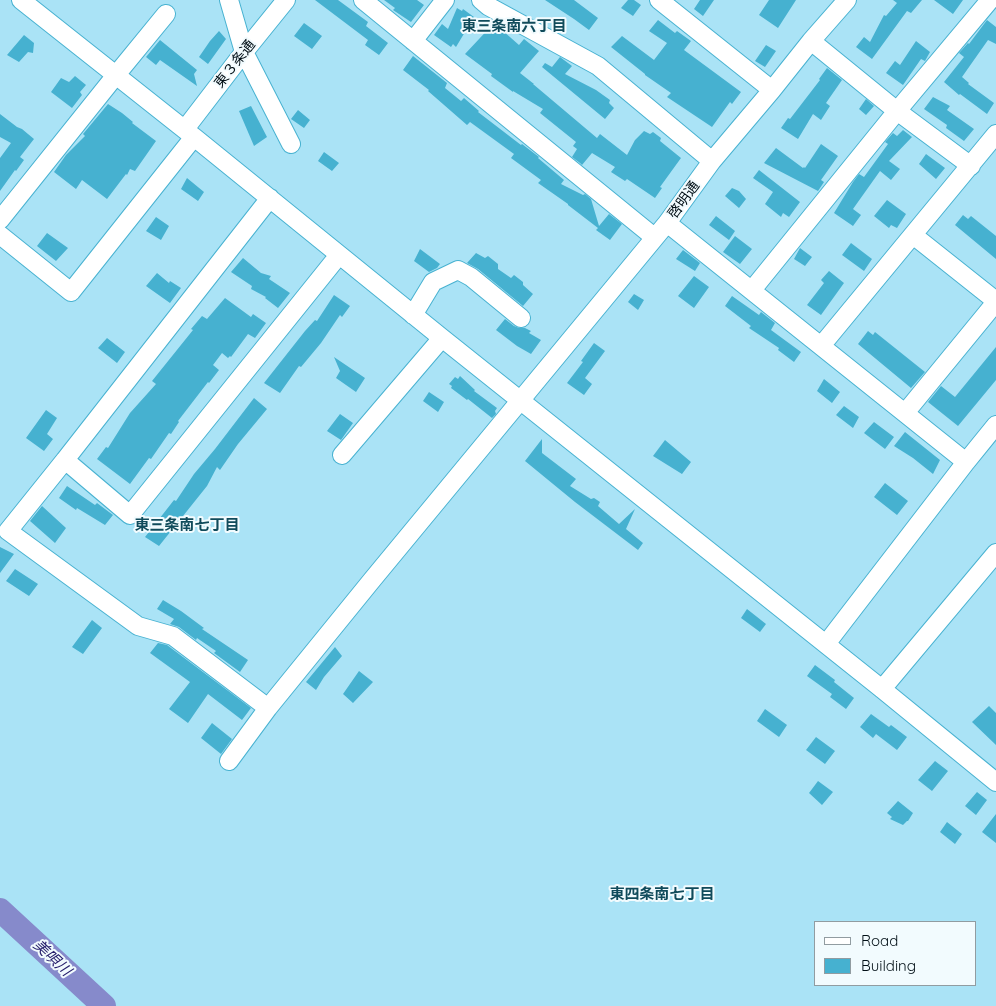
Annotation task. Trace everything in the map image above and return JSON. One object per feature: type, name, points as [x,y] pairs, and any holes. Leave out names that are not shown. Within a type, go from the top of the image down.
[{"type":"street","points":[[21,0],[996,782]]},
{"type":"street","points":[[229,0],[244,52],[291,144]]},
{"type":"street","name":"東３条通","points":[[0,235],[71,292],[189,133],[244,52],[286,0]]},
{"type":"street","points":[[364,0],[654,237]]},
{"type":"street","points":[[413,41],[444,0]]},
{"type":"street","points":[[481,0],[488,6],[598,66],[712,161]]},
{"type":"street","points":[[659,0],[772,90]]},
{"type":"street","points":[[752,290],[990,0]]},
{"type":"street","name":"啓明通","points":[[229,761],[268,708],[372,580],[667,223],[712,161],[772,90],[841,2]]},
{"type":"street","points":[[0,220],[166,14]]},
{"type":"street","points":[[811,41],[897,111],[970,166]]},
{"type":"street","points":[[820,346],[996,134]]},
{"type":"street","points":[[268,708],[173,636],[138,626],[8,531],[270,198]]},
{"type":"street","points":[[667,223],[966,462]]},
{"type":"street","points":[[905,413],[996,301],[913,235]]},
{"type":"street","points":[[65,460],[130,515],[339,255]]},
{"type":"street","points":[[413,315],[433,282],[458,270],[471,277],[521,318]]},
{"type":"street","points":[[342,455],[442,338]]},
{"type":"street","points":[[826,644],[996,425]]},
{"type":"street","points":[[882,689],[996,553]]},
{"type":"building","points":[[315,0],[338,0],[368,22],[366,26],[388,43],[379,55],[365,45],[368,40]]},
{"type":"building","points":[[384,0],[417,0],[424,5],[411,22],[393,10],[395,8]]},
{"type":"building","points":[[545,0],[574,0],[598,18],[589,30]]},
{"type":"building","points":[[628,0],[634,0],[641,5],[633,16],[621,8]]},
{"type":"building","points":[[700,0],[714,0],[703,16],[694,9]]},
{"type":"building","points":[[769,0],[796,0],[778,28],[759,15]]},
{"type":"building","points":[[893,0],[922,0],[911,13],[907,11],[872,59],[856,47],[864,37],[870,42],[884,15],[886,16],[897,3]]},
{"type":"building","points":[[934,0],[963,0],[953,14]]},
{"type":"building","points":[[457,8],[462,11],[463,9],[474,17],[456,47],[453,44],[451,47],[434,35],[442,24],[448,29]]},
{"type":"building","points":[[658,20],[675,33],[677,31],[691,41],[684,50],[741,92],[732,104],[730,102],[712,127],[667,97],[671,93],[645,75],[611,47],[622,36],[654,60],[667,43],[649,31]]},
{"type":"building","points":[[987,20],[996,27],[996,44],[988,40],[962,77],[968,84],[994,103],[987,114],[944,82],[964,57],[959,53],[969,44]]},
{"type":"building","points":[[304,23],[322,36],[312,49],[294,36]]},
{"type":"building","points":[[494,23],[519,45],[524,39],[539,51],[520,73],[597,138],[600,134],[627,155],[635,140],[644,131],[650,134],[653,132],[661,138],[660,141],[681,158],[660,187],[662,188],[655,198],[627,179],[625,181],[611,172],[615,167],[592,153],[582,165],[572,157],[577,149],[573,146],[576,142],[540,113],[543,109],[513,92],[465,54]]},
{"type":"building","points":[[219,31],[226,39],[208,64],[199,57]]},
{"type":"building","points":[[24,35],[34,43],[33,53],[28,52],[19,62],[7,55]]},
{"type":"building","points":[[160,40],[197,70],[194,74],[197,86],[160,60],[156,65],[146,57]]},
{"type":"building","points":[[916,41],[930,52],[925,61],[921,59],[903,85],[886,73],[895,61],[900,65]]},
{"type":"building","points":[[766,45],[776,51],[765,67],[755,61]]},
{"type":"building","points":[[413,56],[447,83],[445,88],[461,101],[464,98],[478,112],[539,157],[564,180],[561,184],[583,195],[585,194],[591,199],[599,226],[609,214],[622,224],[610,240],[596,230],[598,228],[568,204],[538,183],[541,180],[511,158],[514,154],[470,122],[467,125],[429,90],[403,70]]},
{"type":"building","points":[[560,57],[572,66],[565,74],[596,90],[610,100],[609,103],[614,108],[605,119],[542,67],[545,63],[552,67]]},
{"type":"building","points":[[827,68],[842,80],[826,103],[830,106],[821,120],[813,114],[798,139],[781,128],[820,80]]},
{"type":"building","points":[[75,76],[86,85],[80,92],[82,95],[72,108],[51,92],[61,78],[69,82]]},
{"type":"building","points":[[933,97],[950,106],[947,110],[974,129],[964,141],[946,128],[947,125],[924,109]]},
{"type":"building","points":[[866,99],[874,106],[866,115],[859,109]]},
{"type":"building","points":[[108,104],[156,141],[135,171],[130,169],[107,199],[82,180],[76,189],[54,172],[66,155],[85,136],[83,134]]},
{"type":"building","points":[[251,106],[267,137],[254,146],[239,111]]},
{"type":"building","points":[[298,110],[310,120],[304,128],[291,119]]},
{"type":"building","points":[[0,114],[34,139],[20,157],[24,160],[0,191],[0,158],[11,143],[0,137]]},
{"type":"building","points":[[903,130],[912,137],[889,161],[900,169],[891,180],[880,171],[853,209],[861,215],[853,226],[834,213],[859,174],[864,177],[888,144],[885,142],[893,133],[897,136]]},
{"type":"building","points":[[821,144],[838,156],[821,180],[824,182],[818,191],[764,163],[776,148],[805,168]]},
{"type":"building","points":[[324,152],[339,163],[332,171],[318,161]]},
{"type":"building","points":[[926,154],[945,168],[936,179],[919,164]]},
{"type":"building","points":[[759,170],[800,202],[789,217],[783,213],[781,217],[765,204],[773,192],[753,178]]},
{"type":"building","points":[[187,178],[204,192],[198,201],[181,189]]},
{"type":"building","points":[[732,188],[739,191],[746,199],[739,208],[725,196]]},
{"type":"building","points":[[887,200],[906,214],[897,228],[891,225],[889,228],[874,216]]},
{"type":"building","points":[[963,215],[968,219],[971,216],[996,236],[996,259],[955,225]]},
{"type":"building","points":[[716,216],[735,231],[729,240],[709,225]]},
{"type":"building","points":[[156,217],[169,226],[161,240],[146,231]]},
{"type":"building","points":[[47,233],[68,248],[56,261],[37,246]]},
{"type":"building","points":[[735,236],[752,249],[740,264],[723,252]]},
{"type":"building","points":[[851,243],[872,259],[864,271],[842,255]]},
{"type":"building","points":[[800,248],[812,257],[805,266],[794,259]]},
{"type":"building","points":[[420,249],[440,264],[437,268],[429,272],[414,261]]},
{"type":"building","points":[[683,250],[700,263],[695,271],[676,259]]},
{"type":"building","points":[[476,253],[485,258],[488,256],[498,264],[498,269],[511,278],[514,275],[523,282],[523,285],[533,294],[523,306],[478,269],[467,263]]},
{"type":"building","points":[[243,258],[261,273],[271,276],[269,279],[290,293],[278,308],[266,297],[251,289],[252,286],[231,272]]},
{"type":"building","points":[[829,271],[844,283],[821,315],[807,305],[824,283],[821,280]]},
{"type":"building","points":[[157,273],[169,283],[170,281],[181,288],[170,303],[146,286]]},
{"type":"building","points":[[694,276],[709,287],[694,308],[678,296]]},
{"type":"building","points":[[634,294],[644,300],[638,310],[628,302]]},
{"type":"building","points":[[334,295],[350,306],[342,317],[340,315],[321,343],[301,367],[299,366],[280,393],[264,383],[305,331],[315,320],[317,321]]},
{"type":"building","points":[[732,296],[759,315],[761,312],[775,323],[771,330],[801,352],[794,362],[778,350],[779,348],[749,328],[751,326],[725,306]]},
{"type":"building","points":[[225,298],[251,317],[253,314],[266,323],[255,338],[248,334],[231,357],[228,358],[222,353],[213,365],[219,370],[178,421],[171,434],[169,433],[130,484],[97,459],[106,447],[108,448],[130,413],[156,384],[152,381],[193,330],[191,329],[202,316],[207,319]]},
{"type":"building","points":[[505,319],[514,326],[531,331],[529,333],[541,340],[531,354],[496,330]]},
{"type":"building","points":[[868,331],[873,335],[875,332],[925,372],[911,388],[858,344]]},
{"type":"building","points":[[107,338],[125,352],[117,363],[98,348]]},
{"type":"building","points":[[594,343],[605,351],[585,378],[592,384],[584,395],[567,383],[583,362],[581,361]]},
{"type":"building","points":[[996,347],[996,380],[958,426],[928,402],[941,386],[955,397]]},
{"type":"building","points":[[334,357],[365,378],[356,392],[336,378],[340,371]]},
{"type":"building","points":[[460,376],[474,391],[497,408],[496,414],[492,418],[451,388],[452,386],[449,384],[455,377],[458,379]]},
{"type":"building","points":[[824,379],[840,392],[832,403],[817,391]]},
{"type":"building","points":[[429,392],[444,402],[438,412],[423,401]]},
{"type":"building","points":[[254,398],[267,409],[238,444],[220,470],[217,467],[207,486],[159,546],[145,537],[174,500],[176,501],[194,474]]},
{"type":"building","points":[[844,406],[859,417],[853,428],[836,415]]},
{"type":"building","points":[[46,410],[57,418],[47,434],[53,439],[44,451],[26,438]]},
{"type":"building","points":[[340,414],[353,423],[341,440],[327,431]]},
{"type":"building","points":[[874,422],[894,437],[885,449],[864,433]]},
{"type":"building","points":[[905,432],[940,460],[933,474],[894,446]]},
{"type":"building","points":[[542,439],[542,453],[576,479],[570,486],[591,499],[594,498],[600,502],[598,506],[619,524],[635,509],[626,529],[643,543],[638,550],[525,461]]},
{"type":"building","points":[[665,440],[691,462],[682,474],[653,456]]},
{"type":"building","points":[[885,483],[908,501],[897,515],[874,497]]},
{"type":"building","points":[[67,486],[95,505],[97,503],[113,515],[105,525],[77,508],[76,510],[59,498]]},
{"type":"building","points":[[42,506],[66,528],[55,543],[30,521]]},
{"type":"building","points":[[0,547],[14,554],[0,573]]},
{"type":"building","points":[[15,569],[38,584],[29,596],[6,581]]},
{"type":"building","points":[[163,600],[248,660],[240,672],[214,653],[216,651],[197,638],[196,640],[179,627],[170,624],[174,619],[157,609]]},
{"type":"building","points":[[747,609],[766,624],[760,632],[741,618]]},
{"type":"building","points":[[92,620],[102,628],[83,654],[72,647]]},
{"type":"building","points":[[158,643],[167,645],[251,708],[242,720],[208,694],[188,723],[169,709],[190,682],[150,653]]},
{"type":"building","points":[[335,647],[342,656],[324,677],[316,690],[306,682]]},
{"type":"building","points":[[815,665],[854,698],[846,709],[830,697],[832,694],[807,676]]},
{"type":"building","points":[[359,671],[373,682],[353,703],[343,694]]},
{"type":"building","points":[[989,706],[996,713],[996,745],[972,722]]},
{"type":"building","points":[[765,709],[787,725],[779,737],[757,721]]},
{"type":"building","points":[[871,714],[907,737],[897,750],[876,734],[873,738],[860,727]]},
{"type":"building","points":[[212,723],[232,739],[221,754],[201,738]]},
{"type":"building","points":[[816,737],[835,751],[825,764],[806,750]]},
{"type":"building","points":[[935,761],[948,771],[932,791],[918,780]]},
{"type":"building","points":[[818,781],[833,792],[822,805],[809,793]]},
{"type":"building","points":[[977,792],[987,800],[976,815],[965,806]]},
{"type":"building","points":[[898,801],[913,813],[903,825],[890,819],[892,817],[887,813]]},
{"type":"building","points":[[996,814],[996,843],[982,832]]},
{"type":"building","points":[[947,822],[962,834],[955,844],[940,832]]},
{"type":"waterway","name":"美唄川","points":[[0,910],[104,1006]]},
{"type":"district","name":"東三条南六丁目","points":[[514,26]]},
{"type":"district","name":"東三条南七丁目","points":[[187,525]]},
{"type":"district","name":"東四条南七丁目","points":[[662,894]]}]
